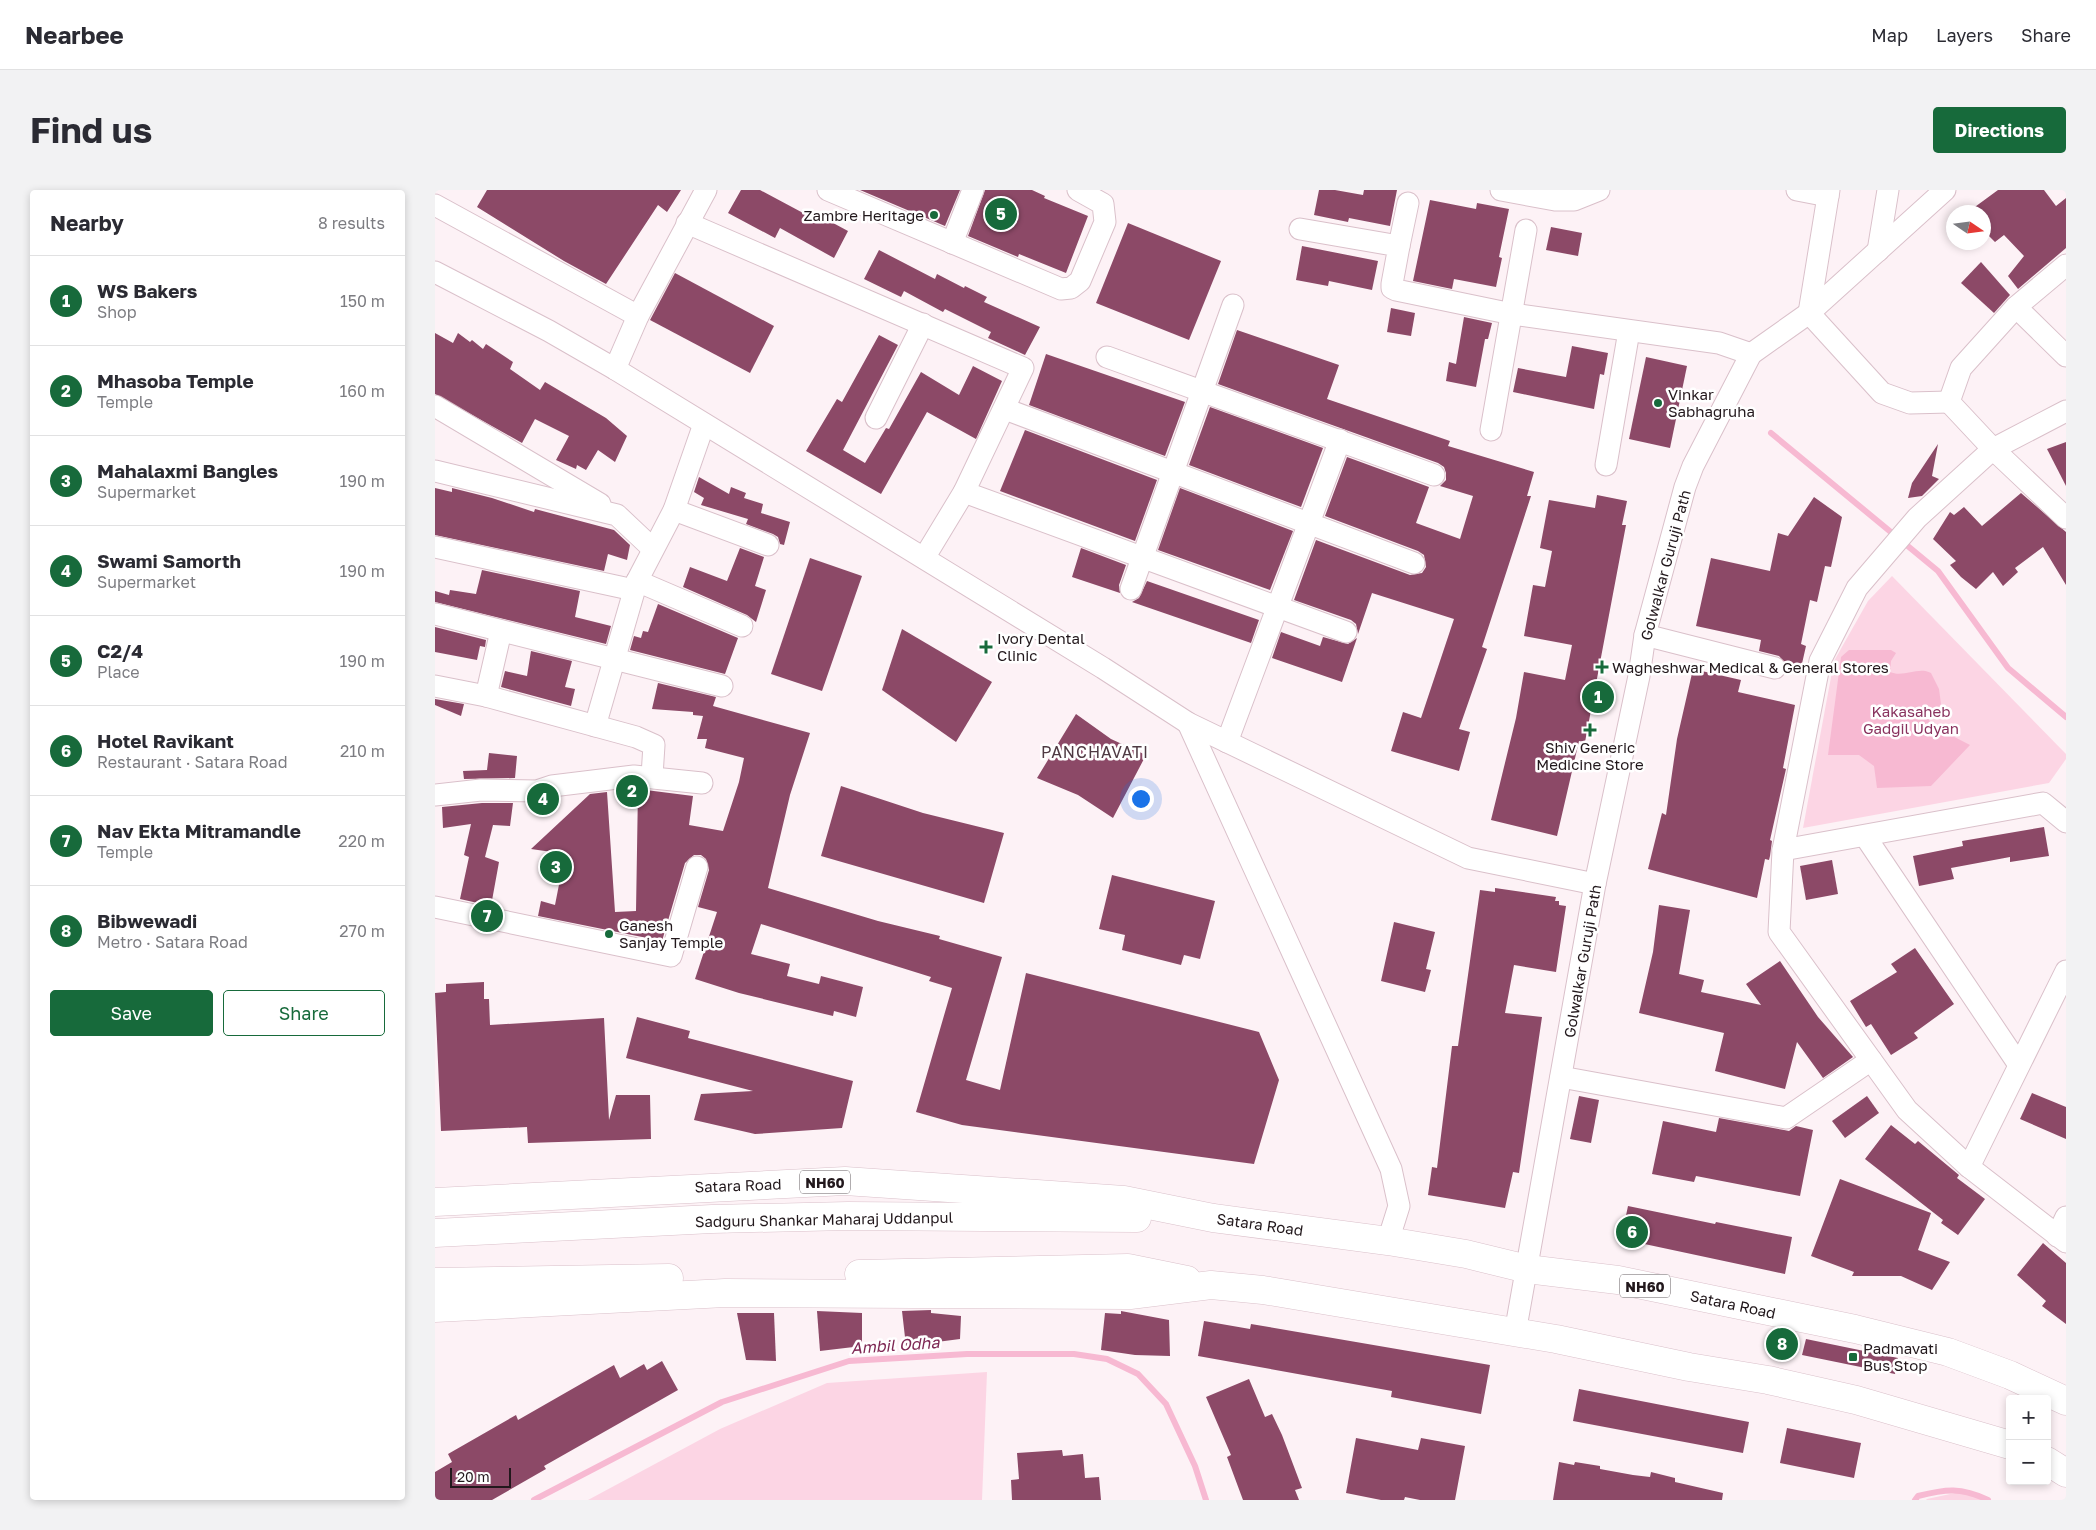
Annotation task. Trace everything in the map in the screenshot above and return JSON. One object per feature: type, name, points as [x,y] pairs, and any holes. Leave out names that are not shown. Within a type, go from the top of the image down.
[{"type":"highway","name":"Satara Road","points":[[435,1202],[845,1181],[1124,1200],[1213,1218],[1388,1241],[1466,1254],[1527,1269],[1618,1280],[1874,1334],[1948,1352],[2010,1374],[2066,1401]]},
{"type":"highway","name":"Sadguru Shankar Maharaj Uddanpul","points":[[435,1233],[731,1219],[848,1216],[1213,1218]]},
{"type":"highway","points":[[435,1282],[1128,1268],[1211,1284],[1263,1290],[1556,1339],[1689,1367],[1768,1380],[1857,1400],[2006,1444]]},
{"type":"highway","points":[[435,1308],[725,1293],[1130,1295],[1211,1284]]},
{"type":"highway","points":[[2051,1464],[2066,1473]]},
{"type":"street","points":[[615,369],[638,316],[706,190]]},
{"type":"street","points":[[828,190],[869,198],[952,243],[1061,289],[1071,288],[1080,281],[1105,222],[1103,204],[1078,190]]},
{"type":"street","points":[[952,243],[973,190]]},
{"type":"street","points":[[1501,190],[1555,200],[1573,200],[1589,192]]},
{"type":"street","points":[[1797,190],[1828,193],[1809,313],[1882,393],[1910,403],[1949,402],[1993,449],[2066,518]]},
{"type":"street","points":[[1878,251],[1887,190]]},
{"type":"street","name":"Golwalkar Guruji Path","points":[[1515,1333],[1595,884],[1639,676],[1645,635],[1685,487],[1693,466],[1751,354],[1809,313],[1945,190]]},
{"type":"street","points":[[1408,204],[1392,284],[1392,288],[1396,290],[1512,314],[1719,343],[1751,354]]},
{"type":"street","points":[[435,205],[638,316]]},
{"type":"street","points":[[687,223],[1023,368],[964,492],[923,558]]},
{"type":"street","points":[[1300,229],[1399,246]]},
{"type":"street","points":[[1491,430],[1526,230]]},
{"type":"street","points":[[1949,402],[1961,368],[2017,307],[2066,265]]},
{"type":"street","points":[[435,272],[549,330],[615,369],[1188,723],[1468,858],[1595,884]]},
{"type":"street","points":[[1131,589],[1233,305]]},
{"type":"street","points":[[2017,307],[2066,356]]},
{"type":"street","points":[[876,418],[923,324]]},
{"type":"street","points":[[1606,465],[1629,331]]},
{"type":"street","points":[[1107,357],[1434,474]]},
{"type":"street","points":[[435,406],[617,515],[653,549]]},
{"type":"street","points":[[1005,409],[1414,563]]},
{"type":"street","points":[[2063,1232],[1969,1167],[1907,1110],[1779,932],[1783,850],[1820,661],[1857,588],[1917,518],[1993,449],[2066,410]]},
{"type":"street","points":[[595,726],[635,586],[674,510],[704,424]]},
{"type":"street","points":[[1227,742],[1340,440]]},
{"type":"street","points":[[435,471],[617,515]]},
{"type":"street","points":[[964,492],[1346,632]]},
{"type":"street","points":[[674,510],[768,545]]},
{"type":"street","points":[[435,546],[635,586],[742,626]]},
{"type":"street","points":[[435,614],[722,686]]},
{"type":"street","points":[[486,696],[501,631]]},
{"type":"street","points":[[1645,635],[1775,668]]},
{"type":"street","points":[[435,686],[486,696],[636,737],[654,745],[652,776]]},
{"type":"street","points":[[1188,723],[1391,1169],[1399,1206],[1388,1241]]},
{"type":"street","points":[[435,796],[481,790],[537,791],[552,786],[652,776],[702,783]]},
{"type":"street","points":[[1783,850],[2043,803],[2066,822]]},
{"type":"street","points":[[1865,836],[2019,1065]]},
{"type":"street","points":[[435,907],[671,956],[697,867]]},
{"type":"street","points":[[1969,1167],[2066,971]]},
{"type":"street","points":[[1561,1077],[1786,1118],[1871,1060]]},
{"type":"green space","name":"Kakasaheb Gadgil Udyan","points":[[1892,576],[2066,754],[2066,759],[2049,783],[1803,828],[1834,661],[1868,601]]},
{"type":"green space","points":[[987,1372],[982,1500],[588,1500],[720,1429],[827,1383]]},
{"type":"green space","points":[[1964,1491],[1982,1500],[1926,1500],[1927,1499]]},
{"type":"shaded area","points":[[1849,650],[1891,650],[1896,653],[1891,661],[1890,672],[1900,674],[1926,671],[1931,673],[1939,689],[1941,704],[1929,720],[1935,727],[1970,745],[1931,786],[1877,788],[1874,766],[1859,755],[1828,755],[1841,657]]},
{"type":"building","points":[[487,190],[681,190],[667,212],[658,205],[606,284],[564,261],[477,207]]},
{"type":"building","points":[[741,190],[760,190],[805,214],[807,209],[848,231],[834,258],[780,228],[775,238],[728,213]]},
{"type":"building","name":"Zambre Heritage","points":[[860,190],[960,190],[945,226]]},
{"type":"building","points":[[985,190],[1032,190],[1045,196],[1044,198],[1088,216],[1066,273],[1019,254],[1018,257],[968,236]]},
{"type":"building","points":[[1319,190],[1335,190],[1363,195],[1364,190],[1397,190],[1390,226],[1349,218],[1348,222],[1314,215]]},
{"type":"building","points":[[1998,190],[2044,190],[2056,206],[2066,198],[2066,248],[2018,289],[2008,276],[2024,256],[2004,235],[1995,242],[1991,238],[1991,205],[1978,205]]},
{"type":"building","points":[[1430,200],[1476,209],[1477,203],[1509,209],[1499,257],[1502,258],[1496,287],[1454,279],[1452,289],[1413,281]]},
{"type":"building","points":[[1128,223],[1221,261],[1189,340],[1096,303]]},
{"type":"building","points":[[1551,227],[1582,233],[1578,256],[1546,250]]},
{"type":"building","points":[[1302,246],[1378,261],[1372,290],[1329,281],[1328,286],[1296,280]]},
{"type":"building","points":[[879,250],[935,279],[937,274],[964,288],[965,286],[987,297],[984,302],[1040,327],[1025,355],[988,338],[991,332],[945,309],[943,312],[904,291],[901,297],[864,279]]},
{"type":"building","points":[[1981,262],[2010,295],[1994,313],[1961,283]]},
{"type":"building","points":[[675,273],[774,326],[750,373],[650,320]]},
{"type":"building","points":[[1391,308],[1415,313],[1411,336],[1387,332]]},
{"type":"building","points":[[1464,317],[1492,323],[1488,339],[1485,339],[1476,387],[1446,381],[1449,362],[1456,364]]},
{"type":"building","points":[[1237,330],[1339,365],[1327,399],[1450,441],[1448,446],[1534,472],[1527,496],[1531,496],[1482,647],[1487,649],[1459,729],[1470,732],[1459,771],[1391,751],[1403,712],[1421,718],[1454,619],[1372,593],[1358,634],[1356,624],[1351,620],[1294,600],[1316,540],[1410,575],[1422,573],[1426,567],[1424,555],[1418,551],[1325,516],[1347,457],[1429,487],[1416,523],[1460,539],[1473,496],[1440,486],[1446,480],[1446,473],[1444,467],[1438,463],[1218,384]]},
{"type":"building","points":[[435,333],[453,343],[458,333],[470,342],[472,340],[483,349],[486,344],[513,362],[510,369],[540,390],[545,382],[606,418],[627,436],[615,462],[598,450],[586,470],[577,465],[576,469],[556,460],[569,436],[535,419],[522,443],[435,394]]},
{"type":"building","points":[[879,335],[898,345],[843,450],[865,463],[886,428],[889,429],[921,372],[959,395],[973,366],[1002,381],[976,439],[927,412],[881,494],[806,451],[837,399],[842,402]]},
{"type":"building","points":[[1572,346],[1608,353],[1604,375],[1600,374],[1594,409],[1513,392],[1518,368],[1566,377]]},
{"type":"building","points":[[1046,354],[1185,402],[1165,456],[1029,405]]},
{"type":"building","name":"Vinkar Sabhagruha","points":[[1646,357],[1687,366],[1670,448],[1629,439]]},
{"type":"building","points":[[1210,407],[1323,448],[1301,507],[1189,465]]},
{"type":"building","points":[[1025,430],[1157,480],[1135,541],[1000,491]]},
{"type":"building","points":[[2066,442],[2066,486],[2047,449]]},
{"type":"building","points":[[1938,444],[1932,476],[1939,479],[1922,496],[1908,498],[1912,483]]},
{"type":"building","points":[[699,477],[729,494],[731,487],[746,493],[744,498],[763,504],[761,513],[790,522],[784,545],[780,544],[778,537],[773,534],[746,524],[748,519],[701,505],[704,498],[694,492]]},
{"type":"building","points":[[435,488],[452,492],[452,488],[492,498],[534,512],[535,509],[614,530],[630,545],[627,560],[608,554],[604,571],[435,535]]},
{"type":"building","points":[[1180,488],[1293,531],[1270,590],[1158,550]]},
{"type":"building","points":[[2021,493],[2066,532],[2066,585],[2043,547],[2015,568],[2018,572],[2003,586],[1993,572],[1976,589],[1950,565],[1956,561],[1933,539],[1950,512],[1954,515],[1964,507],[1982,526]]},
{"type":"building","points":[[1597,495],[1627,501],[1622,525],[1626,525],[1585,742],[1579,741],[1557,836],[1491,820],[1516,718],[1524,672],[1565,680],[1572,645],[1524,636],[1533,585],[1545,587],[1552,551],[1540,548],[1549,500],[1595,508]]},
{"type":"building","points":[[1814,497],[1842,517],[1831,567],[1825,566],[1817,602],[1810,600],[1801,644],[1806,646],[1801,668],[1787,665],[1779,656],[1759,651],[1761,640],[1696,626],[1711,558],[1770,571],[1778,533],[1788,536]]},
{"type":"building","points":[[740,548],[764,557],[755,586],[766,590],[756,622],[747,615],[683,587],[690,567],[727,581]]},
{"type":"building","points":[[1081,548],[1126,565],[1119,585],[1120,593],[1072,577]]},
{"type":"building","points":[[810,558],[862,576],[822,691],[771,674]]},
{"type":"building","points":[[482,570],[580,591],[575,617],[611,626],[606,644],[435,602],[435,591],[449,595],[450,590],[476,594]]},
{"type":"building","points":[[1147,581],[1259,620],[1251,643],[1132,602],[1139,598]]},
{"type":"building","points":[[658,604],[738,638],[725,674],[630,650],[634,636],[641,638],[643,631],[648,632]]},
{"type":"building","points":[[435,627],[486,640],[485,647],[480,646],[477,660],[435,652]]},
{"type":"building","points":[[902,629],[992,682],[956,742],[882,690]]},
{"type":"building","points":[[1281,632],[1320,646],[1323,637],[1348,644],[1357,638],[1342,682],[1272,658]]},
{"type":"building","points":[[531,651],[572,661],[565,687],[575,689],[571,706],[501,687],[505,671],[527,676]]},
{"type":"building","points":[[1693,669],[1741,680],[1738,692],[1795,705],[1783,768],[1786,769],[1770,840],[1772,841],[1770,856],[1769,860],[1765,859],[1757,898],[1648,869],[1662,813],[1666,815],[1677,739]]},
{"type":"building","points":[[658,683],[716,697],[713,706],[810,733],[790,795],[768,888],[878,921],[940,936],[939,939],[1002,957],[966,1080],[1000,1090],[1026,973],[1259,1032],[1279,1080],[1254,1164],[962,1125],[916,1112],[952,988],[929,981],[931,977],[761,924],[751,954],[790,964],[787,976],[819,984],[821,976],[863,987],[856,1017],[834,1011],[833,1016],[739,993],[695,979],[717,912],[698,907],[709,870],[706,859],[701,855],[694,855],[685,863],[662,941],[538,916],[541,901],[555,905],[565,854],[552,854],[552,852],[531,849],[590,794],[607,792],[615,912],[636,911],[638,789],[693,796],[689,825],[723,831],[739,782],[744,758],[705,748],[707,739],[697,739],[703,716],[693,715],[693,712],[652,709]]},
{"type":"building","points":[[435,699],[464,704],[461,716],[435,705]]},
{"type":"building","points":[[1076,714],[1111,739],[1146,755],[1113,818],[1078,795],[1037,778]]},
{"type":"building","points":[[489,753],[517,756],[515,778],[464,779],[463,771],[487,770]]},
{"type":"building","points":[[841,786],[923,813],[1004,833],[984,903],[821,856]]},
{"type":"building","points":[[482,803],[513,803],[510,826],[493,825],[485,857],[499,862],[491,906],[460,899],[469,857],[464,855],[471,824],[443,828],[442,807]]},
{"type":"building","points":[[2044,827],[2049,856],[2010,862],[2010,857],[1951,868],[1954,879],[1919,886],[1913,856],[1963,846],[1962,841]]},
{"type":"building","points":[[1832,860],[1838,894],[1806,900],[1800,866]]},
{"type":"building","points":[[1112,875],[1215,901],[1200,959],[1184,955],[1181,965],[1122,950],[1125,935],[1099,929]]},
{"type":"building","points":[[1495,888],[1556,897],[1555,901],[1559,901],[1559,905],[1566,906],[1556,972],[1514,965],[1505,1013],[1542,1017],[1519,1173],[1513,1172],[1505,1208],[1428,1195],[1432,1167],[1437,1168],[1452,1046],[1458,1046],[1480,890],[1495,892]]},
{"type":"building","points":[[1659,905],[1690,910],[1679,974],[1704,980],[1701,992],[1761,1005],[1746,984],[1780,961],[1818,1017],[1853,1057],[1823,1078],[1797,1042],[1785,1089],[1715,1071],[1724,1033],[1639,1013],[1653,952]]},
{"type":"building","points":[[1394,922],[1435,932],[1426,969],[1431,970],[1425,992],[1381,981]]},
{"type":"building","points":[[1915,948],[1954,1004],[1914,1033],[1918,1038],[1891,1055],[1871,1024],[1866,1027],[1850,1001],[1897,972],[1891,964]]},
{"type":"building","points":[[484,982],[484,999],[489,999],[490,1025],[604,1018],[609,1120],[616,1095],[650,1095],[651,1139],[528,1143],[527,1127],[441,1131],[435,993],[446,992],[446,984]]},
{"type":"building","points":[[637,1017],[690,1031],[688,1038],[853,1081],[842,1128],[755,1134],[694,1120],[701,1094],[753,1091],[626,1058]]},
{"type":"building","points":[[2032,1093],[2066,1107],[2066,1139],[2020,1119]]},
{"type":"building","points":[[1579,1096],[1599,1100],[1591,1143],[1570,1139]]},
{"type":"building","points":[[1867,1096],[1879,1113],[1845,1138],[1832,1121]]},
{"type":"building","points":[[1719,1118],[1789,1131],[1796,1126],[1813,1130],[1800,1196],[1696,1176],[1694,1182],[1652,1174],[1663,1121],[1716,1132]]},
{"type":"building","points":[[1891,1125],[1915,1144],[1918,1141],[1959,1175],[1957,1178],[1985,1199],[1958,1235],[1941,1223],[1943,1220],[1865,1159]]},
{"type":"building","points":[[1840,1179],[1931,1213],[1918,1250],[1950,1262],[1932,1290],[1901,1276],[1852,1276],[1854,1272],[1811,1256]]},
{"type":"building","points":[[1628,1206],[1715,1224],[1716,1222],[1792,1237],[1785,1274],[1621,1239]]},
{"type":"building","points":[[2043,1243],[2066,1263],[2066,1324],[2042,1306],[2046,1301],[2017,1275]]},
{"type":"building","points":[[931,1310],[931,1313],[961,1316],[960,1339],[906,1346],[902,1311]]},
{"type":"building","points":[[817,1311],[862,1313],[862,1346],[820,1351]]},
{"type":"building","points":[[1121,1311],[1169,1320],[1170,1356],[1135,1355],[1101,1350],[1105,1313],[1121,1314]]},
{"type":"building","points":[[737,1313],[774,1313],[776,1361],[746,1360]]},
{"type":"building","points":[[1204,1321],[1250,1329],[1251,1324],[1490,1365],[1481,1414],[1391,1397],[1392,1391],[1198,1356]]},
{"type":"building","points":[[1806,1339],[1898,1358],[1895,1374],[1802,1355]]},
{"type":"building","points":[[662,1361],[678,1390],[544,1466],[546,1469],[492,1500],[435,1500],[435,1472],[452,1462],[448,1454],[516,1415],[518,1420],[614,1365],[620,1378],[644,1364],[647,1370]]},
{"type":"building","points":[[1249,1379],[1265,1417],[1272,1414],[1282,1435],[1302,1488],[1295,1490],[1299,1500],[1243,1500],[1227,1457],[1231,1455],[1206,1397]]},
{"type":"building","points":[[1579,1389],[1749,1422],[1743,1453],[1573,1421]]},
{"type":"building","points":[[1787,1428],[1861,1443],[1854,1478],[1780,1463]]},
{"type":"building","points":[[1356,1438],[1418,1450],[1421,1438],[1465,1446],[1455,1500],[1420,1500],[1405,1497],[1404,1500],[1381,1500],[1346,1493]]},
{"type":"building","points":[[1062,1450],[1063,1456],[1083,1454],[1085,1478],[1099,1477],[1101,1500],[1012,1500],[1011,1480],[1019,1479],[1017,1453]]},
{"type":"building","points":[[1559,1462],[1574,1465],[1575,1462],[1600,1466],[1600,1469],[1650,1477],[1651,1472],[1675,1478],[1675,1482],[1723,1493],[1722,1500],[1553,1500]]},
{"type":"waterway","points":[[1771,433],[1938,571],[2008,668],[2066,717]]},
{"type":"waterway","name":"Ambil Odha","points":[[534,1500],[722,1402],[849,1361],[967,1354],[1074,1354],[1107,1359],[1138,1374],[1166,1404],[1195,1466],[1206,1500]]},
{"type":"waterway","name":"Ambil Odha","points":[[1915,1500],[1918,1496],[1953,1490],[1970,1493],[1988,1500]]},
{"type":"place","name":"C2/4","points":[[1001,214]]},
{"type":"place","name":"Zambre Heritage","points":[[934,215]]},
{"type":"place","name":"Vinkar Sabhagruha","points":[[1658,403]]},
{"type":"place","name":"Ivory Dental Clinic","points":[[986,647]]},
{"type":"place","name":"Wagheshwar Medical & General Stores","points":[[1602,667]]},
{"type":"place","name":"WS Bakers","points":[[1598,697]]},
{"type":"place","name":"Shiv Generic Medicine Store","points":[[1590,730]]},
{"type":"place","name":"Mhasoba Temple","points":[[632,791]]},
{"type":"place","name":"Swami Samorth","points":[[543,799]]},
{"type":"place","name":"Mahalaxmi Bangles","points":[[556,867]]},
{"type":"place","name":"Nav Ekta Mitramandle","points":[[487,916]]},
{"type":"place","name":"Ganesh Sanjay Temple","points":[[609,934]]},
{"type":"place","name":"Hotel Ravikant","points":[[1632,1232]]},
{"type":"place","name":"Bibwewadi","points":[[1782,1344]]},
{"type":"place","name":"Padmavati Bus Stop","points":[[1853,1357]]},
{"type":"district","name":"PANCHAVATI","points":[[1095,752]]}]
